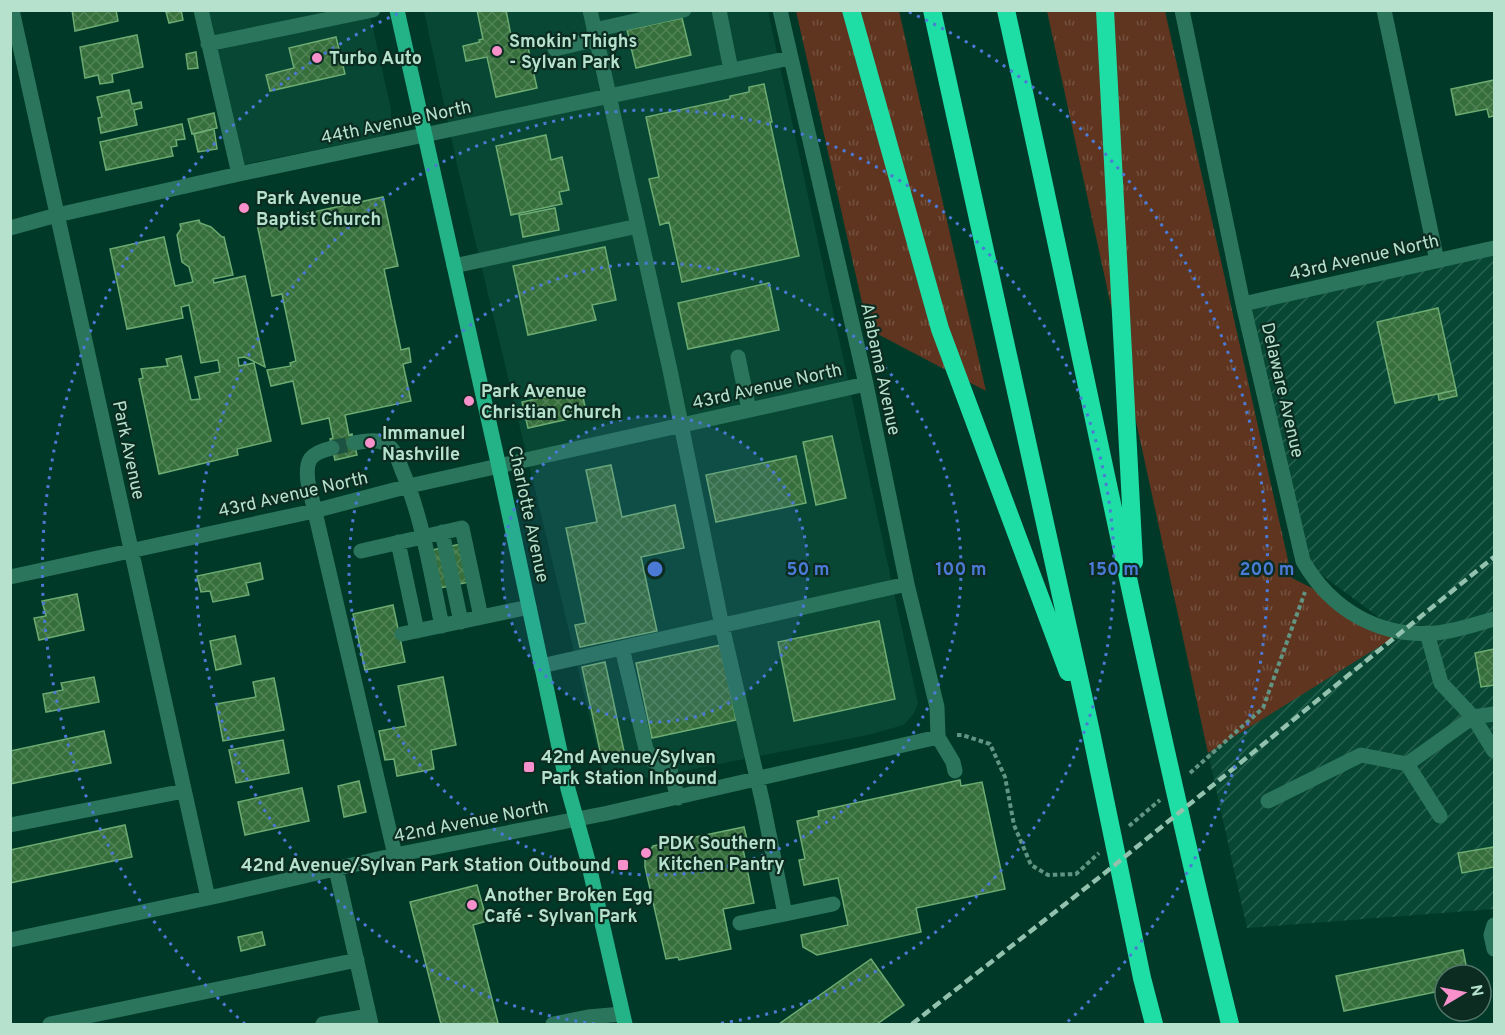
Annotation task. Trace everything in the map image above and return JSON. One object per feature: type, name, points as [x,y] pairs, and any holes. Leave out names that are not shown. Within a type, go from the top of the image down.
[{"type":"highway","points":[[851,10],[940,328],[1091,732]]},
{"type":"highway","points":[[932,10],[1091,732],[1142,978],[1154,1024]]},
{"type":"highway","points":[[1006,10],[1161,738],[1230,1024]]},
{"type":"highway","points":[[1105,10],[1137,618]]},
{"type":"main road","name":"Charlotte Avenue","points":[[397,10],[568,789],[624,1019]]},
{"type":"street","name":"Park Avenue","points":[[12,10],[208,898]]},
{"type":"street","points":[[201,10],[239,174]]},
{"type":"street","points":[[208,44],[373,10]]},
{"type":"street","points":[[590,10],[681,426],[722,626],[758,780],[785,914]]},
{"type":"street","points":[[555,49],[596,34],[684,10]]},
{"type":"street","points":[[719,10],[731,70]]},
{"type":"street","name":"Alabama Avenue","points":[[780,10],[866,384],[907,584],[937,706],[938,737]]},
{"type":"street","name":"Delaware Avenue","points":[[1182,10],[1243,304],[1303,561],[1325,592],[1353,615],[1376,626],[1401,633],[1446,632],[1494,619]]},
{"type":"street","points":[[1384,10],[1437,261]]},
{"type":"street","name":"44th Avenue North","points":[[10,228],[57,214],[239,174],[790,58]]},
{"type":"street","points":[[454,266],[638,226]]},
{"type":"street","name":"43rd Avenue North","points":[[1243,304],[1494,248]]},
{"type":"street","points":[[738,357],[749,411]]},
{"type":"street","name":"43rd Avenue North","points":[[10,577],[314,511],[409,486],[866,384]]},
{"type":"street","points":[[354,443],[371,440],[388,445],[394,451],[409,486],[423,536],[442,626]]},
{"type":"street","points":[[332,448],[321,450],[308,462],[308,482],[395,855]]},
{"type":"street","points":[[361,550],[462,528],[481,617]]},
{"type":"street","points":[[442,532],[460,622]]},
{"type":"street","points":[[398,542],[410,633],[529,607]]},
{"type":"street","points":[[541,666],[907,584]]},
{"type":"street","points":[[1427,633],[1441,682],[1473,717],[1494,751]]},
{"type":"street","points":[[622,648],[646,749],[653,761],[670,770],[678,798]]},
{"type":"street","points":[[1268,801],[1361,755],[1407,764],[1473,717],[1494,714]]},
{"type":"street","points":[[938,737],[953,762],[955,771]]},
{"type":"street","name":"42nd Avenue North","points":[[10,940],[395,855],[678,798],[938,737]]},
{"type":"street","points":[[1407,764],[1440,816]]},
{"type":"street","points":[[10,825],[184,791]]},
{"type":"street","points":[[323,1024],[370,1020],[336,869]]},
{"type":"street","points":[[740,923],[833,903]]},
{"type":"street","points":[[1494,925],[1491,935],[1494,949]]},
{"type":"street","points":[[50,1024],[357,960]]},
{"type":"street","points":[[553,1024],[588,1017],[624,1019]]},
{"type":"path","points":[[1188,775],[1263,708],[1311,575]]},
{"type":"path","points":[[938,737],[962,735],[990,744],[1005,777],[1014,825],[1031,865],[1048,874],[1076,874],[1102,851]]},
{"type":"path","points":[[1127,828],[1162,798]]},
{"type":"shaded area","points":[[207,11],[369,11],[391,109],[391,125],[383,136],[242,165]]},
{"type":"shaded area","points":[[424,11],[768,11],[918,703],[914,713],[904,725],[868,735],[616,784],[603,773],[458,169]]},
{"type":"shaded area","points":[[1494,247],[1494,909],[1247,928],[1208,753],[1400,633],[1303,561],[1243,304]]},
{"type":"green space","points":[[796,11],[899,11],[986,391],[868,329]]},
{"type":"green space","points":[[1047,11],[1165,11],[1292,578],[1401,633],[1208,753]]},
{"type":"building","points":[[72,10],[116,10],[118,21],[75,31]]},
{"type":"building","points":[[181,10],[183,20],[169,23],[166,12]]},
{"type":"building","name":"Smokin' Thighs - Sylvan Park","points":[[477,10],[506,10],[512,41],[526,38],[537,88],[496,97],[487,57],[466,61],[463,46],[480,42],[479,40],[483,39]]},
{"type":"building","points":[[682,18],[691,55],[636,68],[627,30]]},
{"type":"building","points":[[137,35],[143,67],[112,74],[113,82],[100,84],[98,75],[85,78],[80,47]]},
{"type":"building","name":"Turbo Auto","points":[[336,37],[345,74],[270,91],[266,75],[294,68],[289,48]]},
{"type":"building","points":[[196,52],[198,68],[188,69],[186,54]]},
{"type":"building","points":[[1494,80],[1494,116],[1489,117],[1487,109],[1456,115],[1451,89]]},
{"type":"building","points":[[764,84],[799,256],[682,282],[669,222],[660,225],[649,179],[659,177],[646,117],[730,99],[730,96],[749,92],[749,87]]},
{"type":"building","points":[[129,90],[132,104],[141,102],[142,108],[134,110],[137,125],[101,133],[98,118],[102,117],[97,97]]},
{"type":"building","points":[[214,113],[217,128],[192,134],[188,119]]},
{"type":"building","points":[[182,124],[185,139],[176,140],[177,146],[171,147],[173,156],[106,170],[100,142]]},
{"type":"building","points":[[214,129],[217,149],[198,152],[194,134]]},
{"type":"building","points":[[546,135],[551,160],[562,157],[569,190],[559,192],[562,204],[511,215],[496,146]]},
{"type":"building","points":[[383,197],[398,266],[384,269],[401,350],[409,348],[411,362],[403,364],[411,401],[345,415],[349,435],[352,434],[357,455],[335,460],[330,439],[333,438],[329,418],[302,424],[293,381],[271,386],[267,370],[291,366],[290,363],[296,361],[282,294],[272,296],[257,224]]},
{"type":"building","points":[[555,208],[559,230],[523,237],[519,215]]},
{"type":"building","points":[[199,220],[200,223],[211,227],[224,237],[233,275],[213,279],[214,283],[245,276],[265,367],[245,357],[238,358],[239,366],[254,363],[271,441],[237,449],[238,455],[159,474],[139,379],[143,378],[141,369],[168,366],[166,359],[181,356],[191,400],[200,399],[195,377],[220,372],[218,360],[201,363],[189,305],[181,307],[183,318],[127,329],[110,249],[164,237],[175,286],[193,282],[189,267],[182,262],[177,235],[181,229],[180,224]]},
{"type":"building","points":[[605,247],[616,300],[592,305],[596,320],[528,335],[513,266]]},
{"type":"building","points":[[769,283],[779,330],[688,349],[678,303]]},
{"type":"building","points":[[1438,308],[1456,390],[1395,403],[1377,322]]},
{"type":"building","points":[[581,389],[587,415],[528,428],[522,402]]},
{"type":"building","points":[[1456,390],[1457,396],[1439,400],[1438,394]]},
{"type":"building","points":[[832,436],[846,498],[816,505],[803,442]]},
{"type":"building","points":[[796,456],[806,503],[716,522],[706,475]]},
{"type":"building","points":[[611,465],[622,517],[675,505],[684,548],[641,557],[657,631],[580,647],[575,625],[586,623],[566,528],[597,522],[586,470]]},
{"type":"building","points":[[471,542],[479,580],[430,590],[422,552]]},
{"type":"building","points":[[260,563],[263,579],[246,583],[249,595],[213,602],[210,591],[201,592],[197,576]]},
{"type":"building","points":[[77,594],[84,630],[39,640],[34,618],[46,616],[42,601]]},
{"type":"building","points":[[393,605],[405,662],[365,670],[353,614]]},
{"type":"building","points":[[879,621],[895,699],[794,721],[778,642]]},
{"type":"building","points":[[235,636],[241,664],[216,670],[210,641]]},
{"type":"building","points":[[721,645],[736,720],[652,738],[636,663]]},
{"type":"building","points":[[1494,649],[1494,685],[1481,687],[1475,653]]},
{"type":"building","points":[[605,662],[625,756],[602,760],[582,667]]},
{"type":"building","points":[[94,677],[99,702],[46,712],[43,694],[63,690],[61,683]]},
{"type":"building","points":[[443,677],[456,745],[431,750],[434,769],[397,776],[394,759],[385,760],[379,731],[406,726],[398,686]]},
{"type":"building","points":[[274,678],[284,730],[223,741],[216,704],[256,697],[253,682]]},
{"type":"building","points":[[104,731],[111,763],[10,784],[10,751]]},
{"type":"building","points":[[283,740],[289,773],[236,783],[229,750]]},
{"type":"building","points":[[960,780],[961,786],[982,782],[1005,889],[916,908],[921,932],[817,955],[803,947],[801,935],[848,925],[838,878],[804,885],[799,860],[805,859],[797,821],[819,816],[818,811]]},
{"type":"building","points":[[359,781],[366,812],[344,817],[338,786]]},
{"type":"building","points":[[302,788],[309,821],[245,835],[238,802]]},
{"type":"building","points":[[125,825],[132,857],[10,883],[10,850]]},
{"type":"building","points":[[744,827],[749,848],[743,849],[754,903],[723,909],[731,949],[679,960],[678,957],[666,959],[645,867],[645,857],[653,846]]},
{"type":"building","points":[[1494,847],[1494,867],[1462,873],[1458,853]]},
{"type":"building","points":[[477,885],[487,921],[473,925],[498,1023],[441,1024],[410,902]]},
{"type":"building","points":[[262,932],[265,945],[241,951],[238,937]]},
{"type":"building","points":[[1463,950],[1466,963],[1433,963],[1433,992],[1344,1011],[1336,976]]},
{"type":"building","points":[[871,959],[904,1005],[877,1024],[779,1024]]},
{"type":"tunnel","points":[[332,448],[354,443]]},
{"type":"railway","points":[[912,1024],[1101,876],[1494,557]]},
{"type":"place","name":"Smokin' Thighs - Sylvan Park","points":[[497,51]]},
{"type":"place","name":"Turbo Auto","points":[[317,58]]},
{"type":"place","name":"Park Avenue Baptist Church","points":[[244,208]]},
{"type":"place","name":"Park Avenue Christian Church","points":[[469,401]]},
{"type":"place","name":"Immanuel Nashville","points":[[370,443]]},
{"type":"place","name":"42nd Avenue/Sylvan Park Station Inbound","points":[[529,767]]},
{"type":"place","name":"PDK Southern Kitchen Pantry","points":[[646,853]]},
{"type":"place","name":"42nd Avenue/Sylvan Park Station Outbound","points":[[623,865]]},
{"type":"place","name":"Another Broken Egg Café - Sylvan Park","points":[[472,905]]}]
